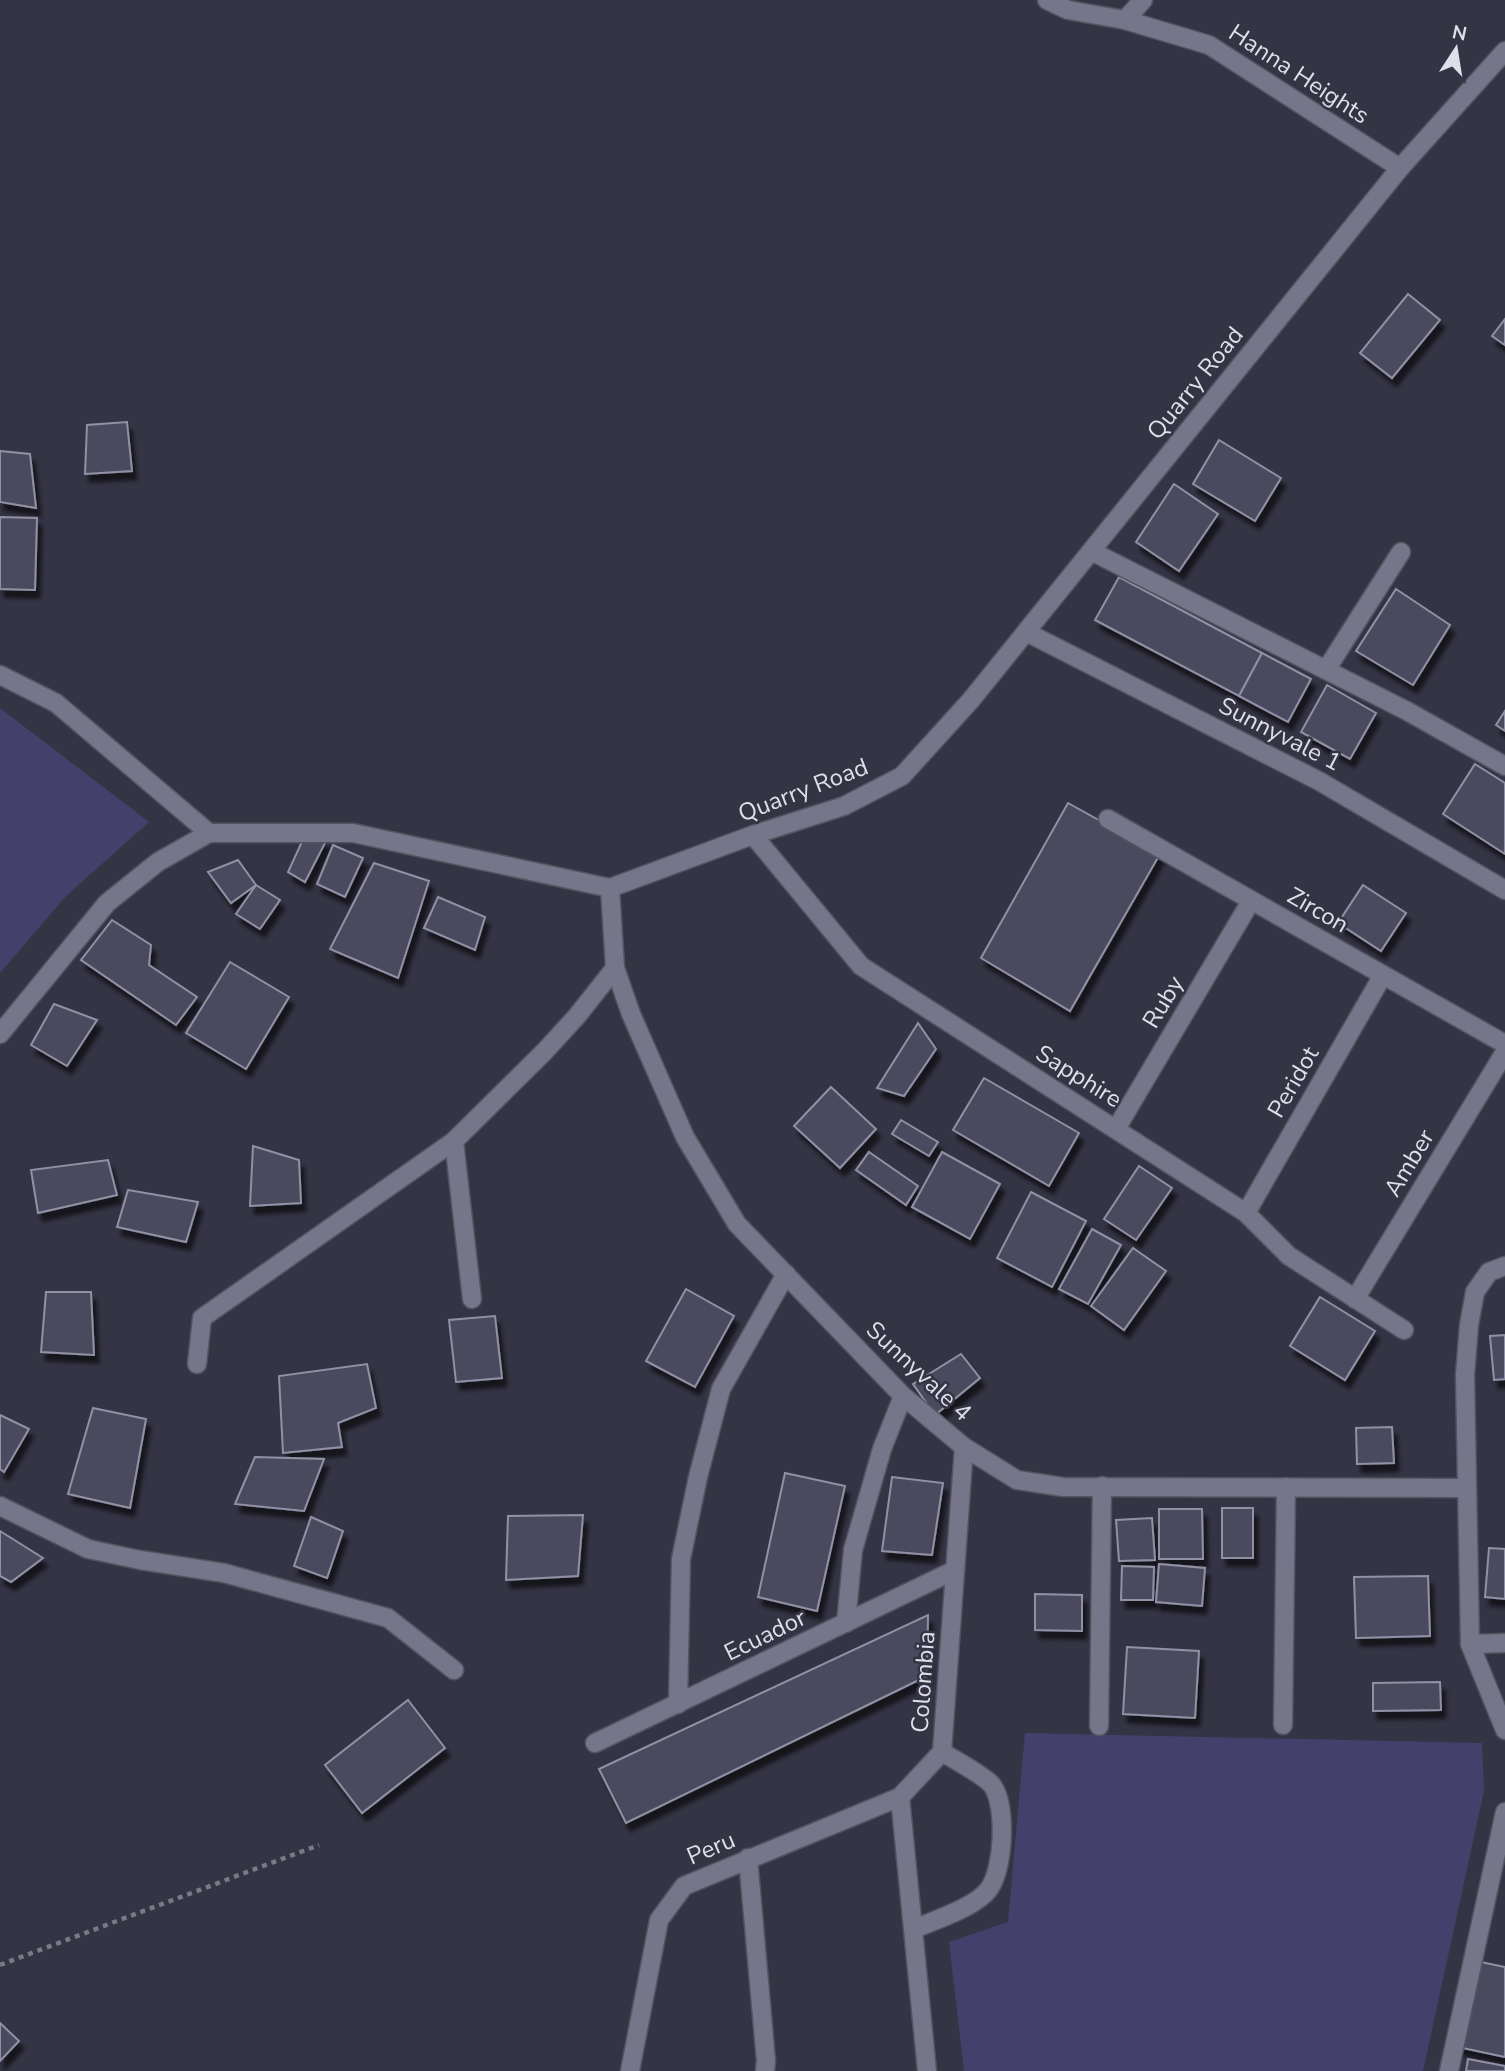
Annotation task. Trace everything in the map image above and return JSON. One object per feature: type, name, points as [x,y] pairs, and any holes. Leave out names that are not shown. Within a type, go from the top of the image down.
[{"type":"street","name":"Hanna Heights","points":[[1047,0],[1068,10],[1125,20],[1209,45],[1399,168]]},
{"type":"street","points":[[1125,20],[1143,0]]},
{"type":"street","name":"Quarry Road","points":[[610,888],[753,835],[844,806],[902,776],[971,700],[1399,168],[1501,61]]},
{"type":"street","points":[[1091,551],[1326,670],[1505,766]]},
{"type":"street","points":[[1326,670],[1401,552]]},
{"type":"street","name":"Sunnyvale 1","points":[[1026,632],[1319,781],[1505,890]]},
{"type":"street","points":[[0,675],[56,704],[209,833]]},
{"type":"street","name":"Zircon","points":[[1108,819],[1505,1044]]},
{"type":"street","points":[[0,1034],[107,903],[158,862],[209,833],[353,833],[610,888]]},
{"type":"street","name":"Sapphire","points":[[753,835],[861,967],[1246,1213],[1289,1256],[1404,1330]]},
{"type":"street","name":"Sunnyvale 4","points":[[610,888],[615,968],[631,1014],[685,1138],[737,1224],[903,1396],[964,1447],[1017,1480],[1063,1487],[1467,1488]]},
{"type":"street","name":"Ruby","points":[[1116,1129],[1251,901]]},
{"type":"street","points":[[197,1364],[202,1318],[454,1141],[545,1051],[615,968]]},
{"type":"street","name":"Peridot","points":[[1246,1213],[1383,975]]},
{"type":"street","name":"Amber","points":[[1355,1299],[1505,1052]]},
{"type":"street","points":[[454,1141],[472,1299]]},
{"type":"street","points":[[1505,1266],[1489,1272],[1475,1292],[1465,1375],[1470,1644],[1505,1730]]},
{"type":"street","points":[[678,1704],[681,1559],[698,1477],[721,1389],[786,1274]]},
{"type":"street","points":[[846,1623],[853,1549],[882,1449],[903,1396]]},
{"type":"street","name":"Colombia","points":[[900,1797],[942,1752],[964,1447]]},
{"type":"street","points":[[1099,1726],[1102,1486]]},
{"type":"street","points":[[1283,1726],[1286,1487]]},
{"type":"street","points":[[0,1506],[88,1549],[224,1573],[388,1618],[454,1670]]},
{"type":"street","name":"Ecuador","points":[[596,1743],[955,1570]]},
{"type":"street","points":[[1470,1644],[1505,1643]]},
{"type":"street","points":[[914,1929],[971,1903],[989,1889],[998,1869],[1001,1810],[991,1783],[942,1752]]},
{"type":"street","points":[[900,1797],[927,2071]]},
{"type":"street","name":"Peru","points":[[630,2071],[659,1920],[684,1886],[900,1797]]},
{"type":"street","points":[[1449,2071],[1502,1836],[1505,1812]]},
{"type":"street","points":[[748,1858],[765,2071]]},
{"type":"path","points":[[0,1965],[319,1845]]},
{"type":"shaded area","points":[[0,708],[149,822],[66,896],[0,973]]},
{"type":"shaded area","points":[[1025,1733],[1482,1743],[1484,1791],[1423,2071],[964,2071],[949,1942],[1008,1922]]},
{"type":"building","points":[[1408,294],[1440,320],[1392,378],[1360,353]]},
{"type":"building","points":[[1505,319],[1505,345],[1492,336]]},
{"type":"building","points":[[127,422],[132,471],[85,474],[87,425]]},
{"type":"building","points":[[1219,440],[1281,478],[1255,521],[1193,484]]},
{"type":"building","points":[[0,451],[30,454],[36,508],[0,502]]},
{"type":"building","points":[[1174,484],[1218,514],[1179,571],[1136,542]]},
{"type":"building","points":[[0,517],[37,518],[35,590],[0,589]]},
{"type":"building","points":[[1119,577],[1262,653],[1239,696],[1095,620]]},
{"type":"building","points":[[1396,589],[1450,625],[1413,685],[1356,651]]},
{"type":"building","points":[[1262,653],[1311,679],[1288,722],[1239,696]]},
{"type":"building","points":[[1327,685],[1376,713],[1350,759],[1301,732]]},
{"type":"building","points":[[1505,711],[1505,731],[1496,725]]},
{"type":"building","points":[[1475,764],[1505,783],[1505,854],[1443,814]]},
{"type":"building","points":[[1068,803],[1160,854],[1070,1011],[981,958]]},
{"type":"building","points":[[305,835],[326,841],[305,882],[288,872]]},
{"type":"building","points":[[333,845],[363,858],[345,897],[317,884]]},
{"type":"building","points":[[238,860],[256,885],[231,903],[208,872]]},
{"type":"building","points":[[374,863],[429,881],[398,978],[330,949]]},
{"type":"building","points":[[256,885],[280,900],[260,929],[236,914]]},
{"type":"building","points":[[1363,885],[1406,913],[1381,951],[1338,923]]},
{"type":"building","points":[[438,897],[485,917],[475,950],[424,928]]},
{"type":"building","points":[[112,920],[151,945],[149,965],[197,997],[176,1025],[81,960]]},
{"type":"building","points":[[230,962],[289,997],[246,1069],[186,1033]]},
{"type":"building","points":[[54,1004],[97,1020],[67,1066],[31,1045]]},
{"type":"building","points":[[918,1023],[936,1049],[904,1096],[877,1088]]},
{"type":"building","points":[[984,1078],[1079,1133],[1049,1186],[953,1130]]},
{"type":"building","points":[[831,1087],[876,1129],[840,1168],[794,1126]]},
{"type":"building","points":[[901,1120],[938,1142],[929,1156],[892,1134]]},
{"type":"building","points":[[253,1146],[299,1160],[301,1203],[250,1206]]},
{"type":"building","points":[[869,1152],[918,1186],[906,1205],[856,1170]]},
{"type":"building","points":[[942,1152],[1000,1184],[970,1239],[912,1207]]},
{"type":"building","points":[[108,1160],[117,1195],[38,1213],[31,1170]]},
{"type":"building","points":[[1139,1166],[1172,1188],[1136,1240],[1104,1219]]},
{"type":"building","points":[[128,1190],[198,1202],[186,1242],[117,1227]]},
{"type":"building","points":[[1031,1192],[1086,1221],[1052,1287],[997,1258]]},
{"type":"building","points":[[1092,1229],[1121,1245],[1088,1304],[1059,1289]]},
{"type":"building","points":[[1133,1248],[1166,1271],[1124,1330],[1091,1306]]},
{"type":"building","points":[[686,1289],[734,1316],[695,1387],[646,1361]]},
{"type":"building","points":[[46,1292],[91,1292],[94,1355],[41,1352]]},
{"type":"building","points":[[1320,1297],[1375,1331],[1345,1380],[1290,1346]]},
{"type":"building","points":[[495,1316],[502,1378],[456,1382],[449,1320]]},
{"type":"building","points":[[1505,1335],[1505,1379],[1494,1380],[1490,1336]]},
{"type":"building","points":[[961,1354],[980,1378],[935,1415],[913,1384]]},
{"type":"building","points":[[367,1364],[376,1408],[338,1423],[342,1447],[283,1453],[279,1376]]},
{"type":"building","points":[[93,1408],[146,1419],[130,1508],[68,1494]]},
{"type":"building","points":[[0,1415],[29,1429],[4,1472],[0,1469]]},
{"type":"building","points":[[1392,1427],[1394,1463],[1357,1464],[1356,1428]]},
{"type":"building","points":[[255,1457],[324,1459],[304,1511],[235,1504]]},
{"type":"building","points":[[785,1473],[845,1486],[817,1611],[758,1597]]},
{"type":"building","points":[[892,1477],[943,1483],[932,1555],[882,1551]]},
{"type":"building","points":[[1222,1508],[1253,1508],[1253,1558],[1222,1558]]},
{"type":"building","points":[[1159,1509],[1202,1509],[1203,1559],[1159,1559]]},
{"type":"building","points":[[583,1515],[578,1576],[506,1580],[508,1516]]},
{"type":"building","points":[[311,1517],[343,1531],[327,1578],[294,1566]]},
{"type":"building","points":[[1152,1518],[1155,1560],[1119,1561],[1116,1520]]},
{"type":"building","points":[[0,1531],[43,1558],[11,1582],[0,1576]]},
{"type":"building","points":[[1489,1548],[1505,1549],[1505,1599],[1485,1597]]},
{"type":"building","points":[[1159,1564],[1205,1568],[1202,1606],[1156,1602]]},
{"type":"building","points":[[1122,1566],[1154,1567],[1153,1600],[1121,1600]]},
{"type":"building","points":[[1428,1576],[1430,1636],[1356,1638],[1354,1577]]},
{"type":"building","points":[[1035,1594],[1082,1595],[1082,1631],[1035,1630]]},
{"type":"building","points":[[928,1615],[927,1676],[626,1823],[599,1769]]},
{"type":"building","points":[[1127,1647],[1199,1651],[1195,1718],[1123,1714]]},
{"type":"building","points":[[1440,1682],[1441,1710],[1373,1711],[1373,1683]]},
{"type":"building","points":[[408,1700],[445,1748],[362,1813],[325,1765]]},
{"type":"building","points":[[1476,1961],[1505,1967],[1505,2057],[1458,2047]]},
{"type":"building","points":[[0,2023],[19,2041],[0,2061]]},
{"type":"building","points":[[1468,2059],[1505,2066],[1505,2071],[1466,2071]]}]
